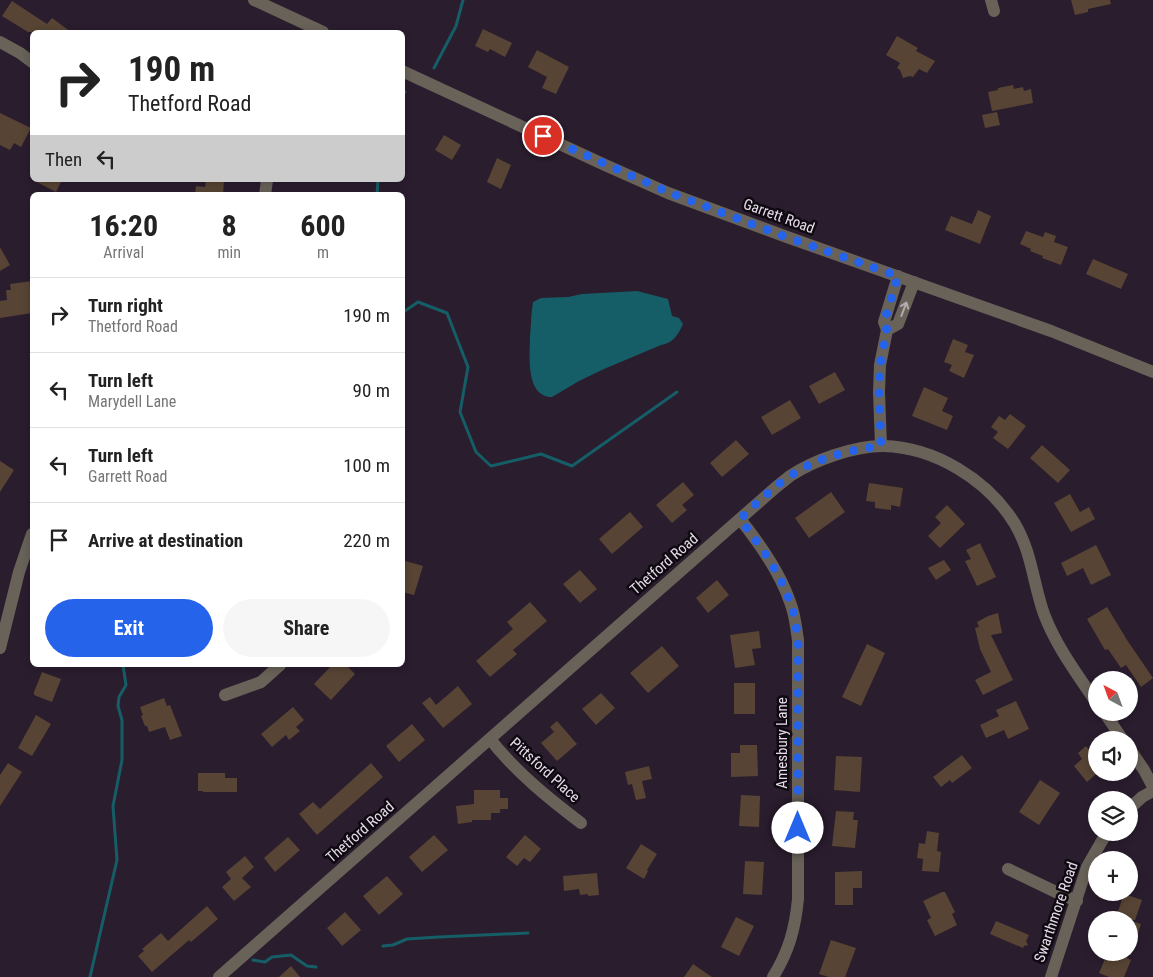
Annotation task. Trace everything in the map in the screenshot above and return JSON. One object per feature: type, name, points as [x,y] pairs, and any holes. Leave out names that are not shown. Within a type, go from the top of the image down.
[{"type":"street","points":[[254,0],[315,30]]},
{"type":"street","points":[[0,42],[30,60]]},
{"type":"street","name":"Garrett Road","points":[[405,71],[605,165],[668,192],[786,237],[1051,331],[1153,372]]},
{"type":"street","points":[[881,446],[879,392],[880,365],[887,330],[884,322],[898,276]]},
{"type":"street","points":[[887,330],[898,324],[914,282]]},
{"type":"street","name":"Thetford Road","points":[[218,977],[790,476],[834,455],[858,449],[881,446],[894,447],[913,451],[945,462],[964,472],[980,484],[1002,506],[1023,540],[1029,554],[1042,606],[1051,629],[1073,669],[1088,691]]},
{"type":"street","name":"Amesbury Lane","points":[[740,519],[766,556],[785,588],[793,612],[798,640],[798,899],[792,936],[786,953],[773,977]]},
{"type":"street","points":[[0,647],[19,572],[30,540]]},
{"type":"street","points":[[225,695],[261,682],[278,667]]},
{"type":"street","name":"Pittsford Place","points":[[490,740],[523,776],[581,823]]},
{"type":"street","points":[[1138,761],[1153,789],[1138,801]]},
{"type":"street","name":"Swarthmore Road","points":[[1051,977],[1087,868],[1102,841]]},
{"type":"street","points":[[1008,869],[1076,901]]},
{"type":"water","points":[[637,291],[668,299],[672,316],[679,318],[683,324],[675,338],[604,369],[552,397],[543,395],[537,390],[533,382],[530,363],[533,302],[541,298]]},
{"type":"building","points":[[1071,0],[1110,0],[1111,4],[1088,9],[1088,12],[1075,15]]},
{"type":"building","points":[[12,1],[47,24],[52,18],[68,30],[30,30],[28,32],[2,16]]},
{"type":"building","points":[[483,29],[512,43],[505,57],[490,49],[488,52],[475,46]]},
{"type":"building","points":[[897,36],[918,48],[916,51],[935,61],[927,73],[919,69],[913,77],[903,78],[900,70],[897,68],[900,63],[886,55]]},
{"type":"building","points":[[537,50],[569,67],[556,94],[542,88],[547,77],[528,67]]},
{"type":"building","points":[[1013,85],[1014,89],[1023,87],[1024,91],[1031,89],[1033,103],[992,111],[988,92]]},
{"type":"building","points":[[997,112],[1000,125],[985,128],[982,115]]},
{"type":"building","points":[[0,113],[30,128],[21,147],[14,143],[10,150],[0,145]]},
{"type":"building","points":[[444,135],[461,145],[452,160],[435,150]]},
{"type":"building","points":[[497,158],[511,165],[501,189],[487,182]]},
{"type":"building","points":[[37,182],[61,182],[56,192]]},
{"type":"building","points":[[206,182],[224,182],[223,192],[195,192],[196,186],[205,187]]},
{"type":"building","points":[[978,210],[991,216],[980,244],[945,230],[951,216],[972,224]]},
{"type":"building","points":[[1026,231],[1043,237],[1045,232],[1056,236],[1054,242],[1068,247],[1061,265],[1042,258],[1043,256],[1030,251],[1031,249],[1020,244]]},
{"type":"building","points":[[0,247],[10,265],[0,271]]},
{"type":"building","points":[[1093,259],[1128,274],[1121,289],[1086,274]]},
{"type":"building","points":[[30,281],[30,313],[0,318],[0,301],[7,300],[6,290],[11,290],[10,284]]},
{"type":"building","points":[[953,339],[968,345],[965,352],[974,355],[964,378],[949,371],[952,365],[944,362]]},
{"type":"building","points":[[835,372],[845,390],[819,404],[809,386]]},
{"type":"building","points":[[924,387],[948,398],[942,411],[953,416],[947,430],[912,416]]},
{"type":"building","points":[[790,400],[801,418],[772,435],[761,417]]},
{"type":"building","points":[[1010,414],[1026,426],[1008,449],[993,438],[998,432],[991,427],[999,416],[1005,420]]},
{"type":"building","points":[[736,440],[749,454],[722,477],[710,463]]},
{"type":"building","points":[[1042,445],[1070,470],[1058,483],[1030,458]]},
{"type":"building","points":[[0,461],[14,470],[0,492]]},
{"type":"building","points":[[683,482],[694,495],[682,505],[687,510],[672,523],[656,505]]},
{"type":"building","points":[[869,483],[903,488],[900,507],[891,505],[891,510],[875,508],[875,502],[866,501]]},
{"type":"building","points":[[831,492],[845,512],[809,538],[795,518]]},
{"type":"building","points":[[1070,494],[1080,512],[1089,507],[1095,519],[1071,532],[1054,503]]},
{"type":"building","points":[[947,505],[965,524],[940,548],[928,536],[941,523],[935,517]]},
{"type":"building","points":[[630,512],[643,527],[612,554],[599,539]]},
{"type":"building","points":[[980,543],[996,577],[977,586],[965,561],[971,559],[966,550]]},
{"type":"building","points":[[1096,545],[1111,575],[1091,585],[1083,568],[1067,576],[1061,563]]},
{"type":"building","points":[[944,560],[951,570],[936,580],[928,568]]},
{"type":"building","points":[[405,561],[423,566],[414,595],[405,593]]},
{"type":"building","points":[[580,570],[597,589],[580,603],[563,584]]},
{"type":"building","points":[[717,580],[729,595],[708,613],[696,598]]},
{"type":"building","points":[[530,602],[547,621],[513,650],[517,654],[490,677],[476,661],[513,629],[507,622]]},
{"type":"building","points":[[1107,607],[1153,678],[1141,687],[1138,683],[1138,671],[1130,671],[1126,665],[1121,668],[1108,649],[1105,650],[1087,619]]},
{"type":"building","points":[[998,613],[1002,633],[991,635],[1013,680],[983,695],[975,680],[991,672],[980,649],[975,628],[979,627],[977,622]]},
{"type":"building","points":[[759,631],[761,648],[752,649],[755,665],[735,668],[730,635]]},
{"type":"building","points":[[867,644],[885,653],[861,706],[842,697]]},
{"type":"building","points":[[662,646],[679,666],[648,693],[630,673]]},
{"type":"building","points":[[330,667],[348,667],[355,674],[331,700],[314,684]]},
{"type":"building","points":[[42,672],[61,679],[52,702],[34,695]]},
{"type":"building","points":[[734,683],[755,683],[755,714],[734,714]]},
{"type":"building","points":[[458,686],[472,704],[443,728],[422,703],[430,697],[436,705]]},
{"type":"building","points":[[601,693],[615,708],[596,725],[582,709]]},
{"type":"building","points":[[164,698],[167,706],[170,705],[182,736],[170,740],[165,727],[149,732],[141,716],[143,715],[140,707]]},
{"type":"building","points":[[1016,701],[1029,729],[1008,739],[1004,730],[986,738],[980,725],[999,716],[996,710]]},
{"type":"building","points":[[293,707],[304,720],[296,727],[300,731],[289,740],[286,735],[272,747],[261,734]]},
{"type":"building","points":[[36,715],[51,724],[32,756],[18,748]]},
{"type":"building","points":[[557,721],[577,744],[557,761],[541,743],[554,732],[550,727]]},
{"type":"building","points":[[412,724],[425,740],[399,762],[386,746]]},
{"type":"building","points":[[740,745],[757,745],[758,776],[731,777],[731,753],[740,753]]},
{"type":"building","points":[[1086,746],[1088,748],[1087,782],[1074,766],[1082,759],[1078,753]]},
{"type":"building","points":[[962,755],[972,768],[952,783],[950,780],[941,787],[933,777]]},
{"type":"building","points":[[836,756],[862,757],[860,792],[834,790]]},
{"type":"building","points":[[8,763],[22,772],[0,806],[0,775]]},
{"type":"building","points":[[371,763],[383,777],[317,835],[299,814],[313,802],[320,809]]},
{"type":"building","points":[[649,766],[652,779],[642,781],[646,798],[636,800],[632,784],[628,785],[625,772]]},
{"type":"building","points":[[198,773],[225,773],[225,778],[237,778],[237,792],[198,791]]},
{"type":"building","points":[[1040,780],[1060,793],[1039,825],[1019,812]]},
{"type":"building","points":[[474,790],[500,790],[500,798],[508,798],[508,809],[500,809],[500,813],[491,813],[491,820],[472,820],[472,822],[458,824],[456,806],[474,804]]},
{"type":"building","points":[[741,795],[760,796],[759,827],[739,826]]},
{"type":"building","points":[[836,811],[854,812],[853,820],[858,820],[855,848],[832,846]]},
{"type":"building","points":[[927,831],[939,833],[937,851],[941,852],[939,872],[922,871],[923,859],[917,858],[919,843],[925,844]]},
{"type":"building","points":[[434,835],[448,850],[422,872],[409,857]]},
{"type":"building","points":[[525,835],[541,849],[530,862],[524,858],[517,866],[506,857]]},
{"type":"building","points":[[288,837],[300,850],[275,872],[264,858]]},
{"type":"building","points":[[641,844],[657,854],[644,879],[626,868]]},
{"type":"building","points":[[245,856],[254,867],[242,878],[251,887],[234,901],[222,887],[231,879],[226,872]]},
{"type":"building","points":[[745,861],[764,862],[762,895],[743,894]]},
{"type":"building","points":[[862,871],[862,888],[853,888],[853,905],[835,905],[835,872]]},
{"type":"building","points":[[597,873],[599,895],[580,895],[579,889],[564,891],[563,876]]},
{"type":"building","points":[[387,876],[403,894],[379,915],[363,896]]},
{"type":"building","points":[[945,892],[955,912],[952,914],[957,925],[935,936],[927,920],[931,918],[923,901]]},
{"type":"building","points":[[1138,899],[1142,900],[1138,911],[1118,911],[1122,901],[1138,901]]},
{"type":"building","points":[[207,906],[218,919],[191,942],[189,940],[152,972],[138,956],[144,951],[142,949],[161,933],[168,941]]},
{"type":"building","points":[[345,912],[361,930],[342,946],[327,928]]},
{"type":"building","points":[[736,917],[754,926],[739,956],[721,947]]},
{"type":"building","points":[[996,921],[1029,935],[1026,941],[1028,945],[1023,948],[990,934]]},
{"type":"building","points":[[831,940],[856,948],[845,977],[829,977],[819,974]]},
{"type":"building","points":[[1104,961],[1131,961],[1124,977],[1109,977],[1099,973]]},
{"type":"building","points":[[693,964],[712,977],[684,977]]},
{"type":"building","points":[[291,966],[300,977],[279,977]]},
{"type":"waterway","points":[[434,68],[456,26],[463,0]]},
{"type":"waterway","points":[[377,192],[378,182]]},
{"type":"waterway","points":[[405,311],[418,302],[447,313],[468,367],[460,412],[476,452],[491,466],[541,454],[572,466],[677,392]]},
{"type":"waterway","points":[[90,977],[117,860],[113,806],[122,760],[122,720],[118,706],[119,697],[126,685],[123,667]]},
{"type":"waterway","points":[[383,946],[393,945],[407,939],[528,933]]},
{"type":"waterway","points":[[253,960],[265,962],[272,957],[291,955],[307,966],[316,967]]},
{"type":"route","points":[[543,136],[668,192],[786,237],[898,276],[884,322],[887,330],[880,365],[879,392],[881,446],[834,455],[810,465],[790,476],[740,519],[778,574],[791,603],[795,620],[798,640],[798,828]]}]
